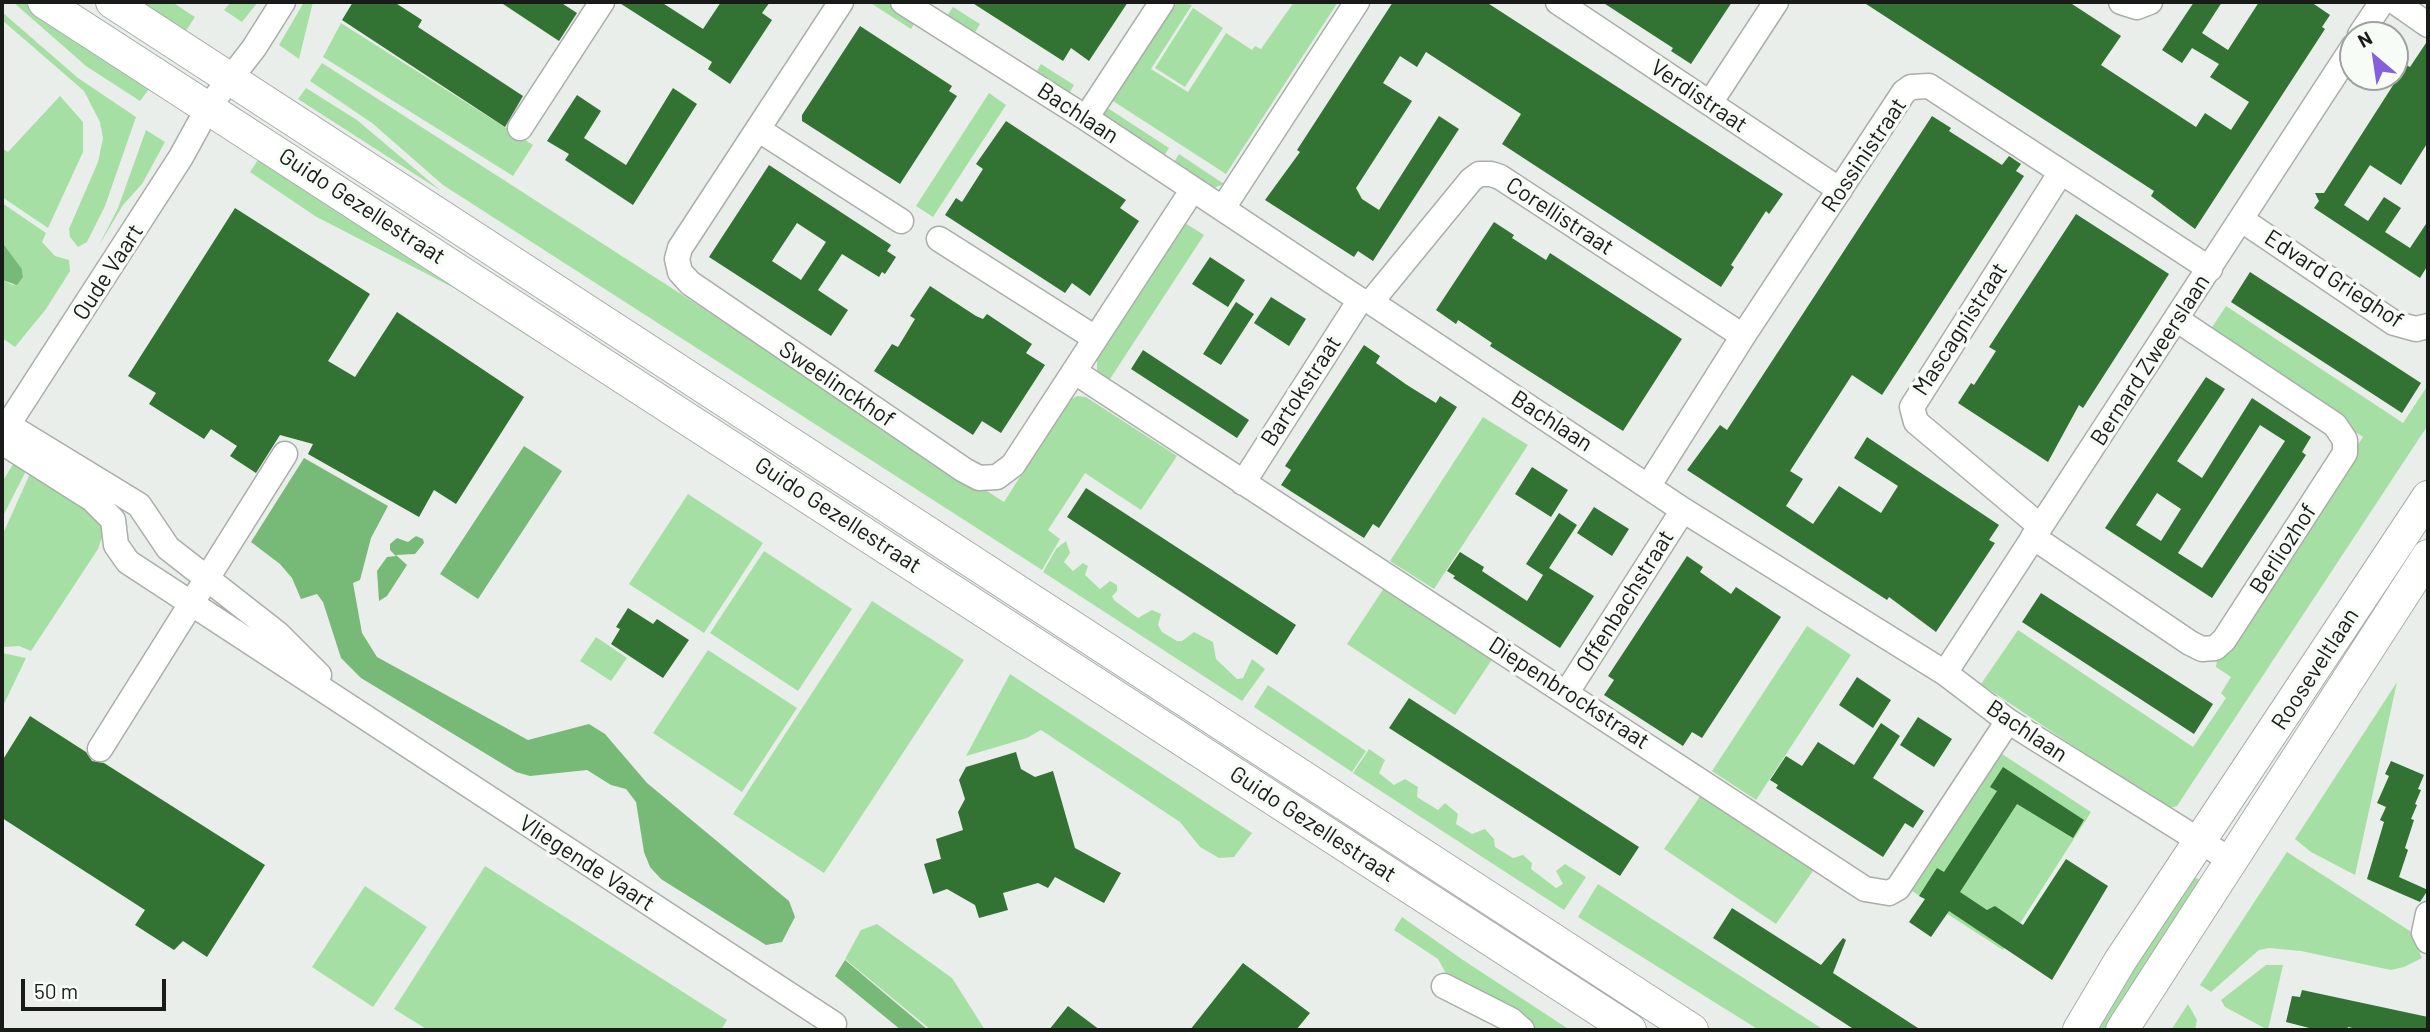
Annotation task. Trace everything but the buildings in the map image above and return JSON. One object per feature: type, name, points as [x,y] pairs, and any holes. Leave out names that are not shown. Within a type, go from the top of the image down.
[{"type":"main road","name":"Guido Gezellestraat","points":[[44,2],[209,106],[1630,1030]]},
{"type":"main road","name":"Guido Gezellestraat","points":[[112,2],[1692,1030]]},
{"type":"main road","name":"Rooseveltlaan","points":[[2079,1030],[2120,961],[2202,842],[2428,497]]},
{"type":"main road","name":"Rooseveltlaan","points":[[2122,1030],[2428,556]]},
{"type":"street","name":"Oude Vaart","points":[[4,433],[181,158],[209,106],[229,76],[254,48],[283,2]]},
{"type":"street","points":[[520,128],[602,2]]},
{"type":"street","name":"Bachlaan","points":[[903,2],[1086,118],[1649,485],[1683,510],[1945,673],[2008,721],[2202,842]]},
{"type":"street","points":[[1086,118],[1162,2]]},
{"type":"street","points":[[1223,208],[1357,2]]},
{"type":"street","name":"Verdistraat","points":[[1560,2],[1840,190]]},
{"type":"street","points":[[1710,103],[1776,2]]},
{"type":"street","points":[[2121,2],[2137,7],[2150,2]]},
{"type":"street","points":[[2369,21],[2382,2]]},
{"type":"street","points":[[2395,2],[2428,25]]},
{"type":"street","name":"Sweelinckhof","points":[[836,4],[759,130],[680,248],[677,259],[680,272],[690,283],[979,478],[997,477],[1013,465],[1193,189]]},
{"type":"street","name":"Bernard Zweerslaan","points":[[1945,673],[2339,69]]},
{"type":"street","name":"Rossinistraat","points":[[1649,485],[1743,336],[1904,92],[1924,84],[2210,269]]},
{"type":"street","points":[[759,130],[901,221]]},
{"type":"street","name":"Mascagnistraat","points":[[2037,531],[1916,422],[1912,407],[2061,172]]},
{"type":"street","name":"Corellistraat","points":[[1366,301],[1471,180],[1479,174],[1491,174],[1500,177],[1743,336]]},
{"type":"street","name":"Edvard Grieghof","points":[[2242,219],[2394,323],[2416,330],[2428,326]]},
{"type":"street","points":[[939,239],[1095,338]]},
{"type":"street","name":"Bartokstraat","points":[[1243,483],[1366,301]]},
{"type":"street","name":"Berliozhof","points":[[2037,531],[2190,643],[2202,649],[2215,648],[2224,640],[2345,453],[2345,440],[2335,425],[2176,319]]},
{"type":"street","name":"Diepenbrockstraat","points":[[1074,372],[1865,889],[1889,893],[1898,888],[2008,721]]},
{"type":"street","name":"Vliegende Vaart","points":[[4,433],[139,505],[168,548],[278,634],[317,672],[334,699]]},
{"type":"street","name":"Vliegende Vaart","points":[[4,433],[92,499],[113,520],[116,545],[128,562],[834,1024],[830,1030]]},
{"type":"street","points":[[100,749],[285,454]]},
{"type":"street","name":"Offenbachstraat","points":[[1567,692],[1683,510]]},
{"type":"street","points":[[2202,842],[2232,861]]},
{"type":"street","points":[[2428,914],[2424,933],[2428,941]]},
{"type":"street","points":[[1444,986],[1511,1020],[1522,1030]]},
{"type":"shaded area","points":[[13,2],[24,2],[53,26],[149,89],[140,101],[86,66]]},
{"type":"shaded area","points":[[133,2],[172,2],[195,17],[184,34]]},
{"type":"shaded area","points":[[231,2],[258,2],[242,22],[224,10]]},
{"type":"shaded area","points":[[304,2],[313,2],[299,59],[279,45]]},
{"type":"shaded area","points":[[869,2],[886,2],[916,21],[911,29]]},
{"type":"shaded area","points":[[1177,2],[1192,5],[1151,69],[1188,92],[1226,33],[1252,50],[1255,46],[1261,49],[1294,2],[1338,2],[1226,174],[1113,101]]},
{"type":"shaded area","points":[[953,7],[980,24],[974,34],[947,16]]},
{"type":"shaded area","points":[[1193,8],[1223,28],[1185,87],[1155,68]]},
{"type":"shaded area","points":[[2,12],[78,78],[136,117],[105,206],[87,242],[78,247],[70,237],[69,229],[98,162],[103,138],[100,122],[84,91],[2,20]]},
{"type":"shaded area","points":[[341,23],[533,145],[513,176],[323,57]]},
{"type":"shaded area","points":[[322,63],[1004,502],[1068,401],[1077,396],[1086,397],[1177,456],[1141,510],[1085,473],[1048,530],[1060,539],[1042,570],[443,185],[372,123],[310,81]]},
{"type":"shaded area","points":[[1041,64],[1074,85],[1068,95],[1035,74]]},
{"type":"shaded area","points":[[306,88],[357,120],[441,191],[298,99]]},
{"type":"shaded area","points":[[989,93],[1006,105],[933,217],[916,206]]},
{"type":"shaded area","points":[[60,96],[83,122],[83,152],[48,228],[2,197],[2,148],[8,152]]},
{"type":"shaded area","points":[[1103,105],[1169,148],[1163,158],[1106,121],[1102,113]]},
{"type":"shaded area","points":[[146,130],[165,142],[142,184],[123,205],[98,247],[118,208]]},
{"type":"shaded area","points":[[262,154],[536,332],[537,342],[454,288],[315,216],[250,172]]},
{"type":"shaded area","points":[[1179,154],[1224,184],[1214,188],[1206,185],[1173,164]]},
{"type":"shaded area","points":[[2,203],[46,233],[42,242],[55,256],[69,260],[70,271],[46,309],[15,347],[2,338],[2,280],[13,285],[23,276],[22,269],[2,242]]},
{"type":"shaded area","points":[[1185,223],[1204,235],[1110,379],[1097,371],[1097,360]]},
{"type":"shaded area","points":[[2,242],[22,269],[23,277],[17,285],[2,280]]},
{"type":"shaded area","points":[[2226,306],[2403,423],[2428,385],[2428,425],[2177,806],[2167,809],[1981,684],[2018,630],[2193,747],[2226,698],[2221,693],[2231,677],[2216,667],[2217,659],[2363,437],[2207,335]]},
{"type":"shaded area","points":[[1483,417],[1528,445],[1434,589],[1390,561]]},
{"type":"shaded area","points":[[524,446],[562,471],[478,599],[440,574]]},
{"type":"shaded area","points":[[17,458],[29,465],[2,518],[2,482]]},
{"type":"shaded area","points":[[304,458],[388,506],[371,538],[360,580],[353,583],[362,633],[377,657],[528,740],[589,724],[605,734],[647,783],[789,901],[795,917],[782,942],[766,945],[661,879],[650,867],[644,852],[636,802],[626,789],[611,785],[587,770],[530,776],[516,772],[361,678],[341,658],[323,602],[317,594],[301,599],[292,578],[280,564],[251,542]]},
{"type":"shaded area","points":[[33,467],[84,500],[105,529],[98,549],[31,651],[19,646],[2,647],[2,536]]},
{"type":"shaded area","points":[[688,494],[763,543],[704,633],[629,584]]},
{"type":"shaded area","points":[[416,536],[423,539],[424,543],[415,554],[396,555],[407,565],[387,596],[379,601],[377,571],[387,557],[396,556],[390,550],[390,544],[397,538],[408,542]]},
{"type":"shaded area","points":[[1066,541],[1070,553],[1064,562],[1073,571],[1083,563],[1088,566],[1085,575],[1100,589],[1110,581],[1117,585],[1117,591],[1112,596],[1114,600],[1138,618],[1152,610],[1161,614],[1158,625],[1162,632],[1177,641],[1182,641],[1194,632],[1213,642],[1216,659],[1237,679],[1243,678],[1252,659],[1265,669],[1242,701],[1043,572],[1056,549]]},
{"type":"shaded area","points":[[764,551],[852,609],[798,691],[710,633]]},
{"type":"shaded area","points":[[1384,588],[1493,658],[1455,715],[1347,644]]},
{"type":"shaded area","points":[[872,601],[964,660],[824,873],[733,814]]},
{"type":"shaded area","points":[[1807,626],[1851,655],[1756,800],[1712,771]]},
{"type":"shaded area","points":[[596,637],[627,658],[611,681],[580,661]]},
{"type":"shaded area","points":[[708,650],[797,708],[742,792],[653,733]]},
{"type":"shaded area","points":[[2,653],[26,658],[2,708]]},
{"type":"shaded area","points":[[1010,674],[1252,833],[1234,857],[1219,858],[1200,847],[1180,822],[1041,730],[1027,738],[966,756]]},
{"type":"shaded area","points":[[2397,682],[2355,875],[2311,852],[2295,839]]},
{"type":"shaded area","points":[[1268,685],[1366,751],[1352,772],[1254,707]]},
{"type":"shaded area","points":[[1369,749],[1385,760],[1379,773],[1394,785],[1405,779],[1418,787],[1417,797],[1438,810],[1445,803],[1458,814],[1456,824],[1472,834],[1485,829],[1494,839],[1495,847],[1513,858],[1523,855],[1532,863],[1531,869],[1556,888],[1563,884],[1556,871],[1565,864],[1586,877],[1564,910],[1353,773]]},
{"type":"shaded area","points":[[2002,754],[2091,812],[2003,950],[1912,891]]},
{"type":"shaded area","points":[[1703,792],[1815,868],[1776,924],[1664,849]]},
{"type":"shaded area","points":[[2287,852],[2410,931],[2422,958],[2391,970],[2301,951],[2269,948],[2259,950],[2211,992],[2200,985]]},
{"type":"shaded area","points":[[485,866],[727,1020],[721,1030],[428,1030],[394,1009]]},
{"type":"shaded area","points":[[2192,877],[2202,880],[2109,1030],[2087,1030]]},
{"type":"shaded area","points":[[1598,884],[1824,1030],[1759,1030],[1578,917]]},
{"type":"shaded area","points":[[365,886],[427,927],[373,1007],[312,967]]},
{"type":"shaded area","points":[[1402,917],[1570,1030],[1536,1030],[1516,1011],[1447,975],[1438,959],[1394,930]]},
{"type":"shaded area","points":[[877,924],[952,978],[985,1030],[931,1030],[845,959],[861,930]]},
{"type":"shaded area","points":[[845,960],[928,1030],[901,1030],[835,976]]},
{"type":"shaded area","points":[[2266,965],[2283,965],[2268,1030],[2225,1007],[2221,1000]]},
{"type":"shaded area","points":[[2188,1004],[2197,1020],[2195,1030],[2171,1030]]}]
